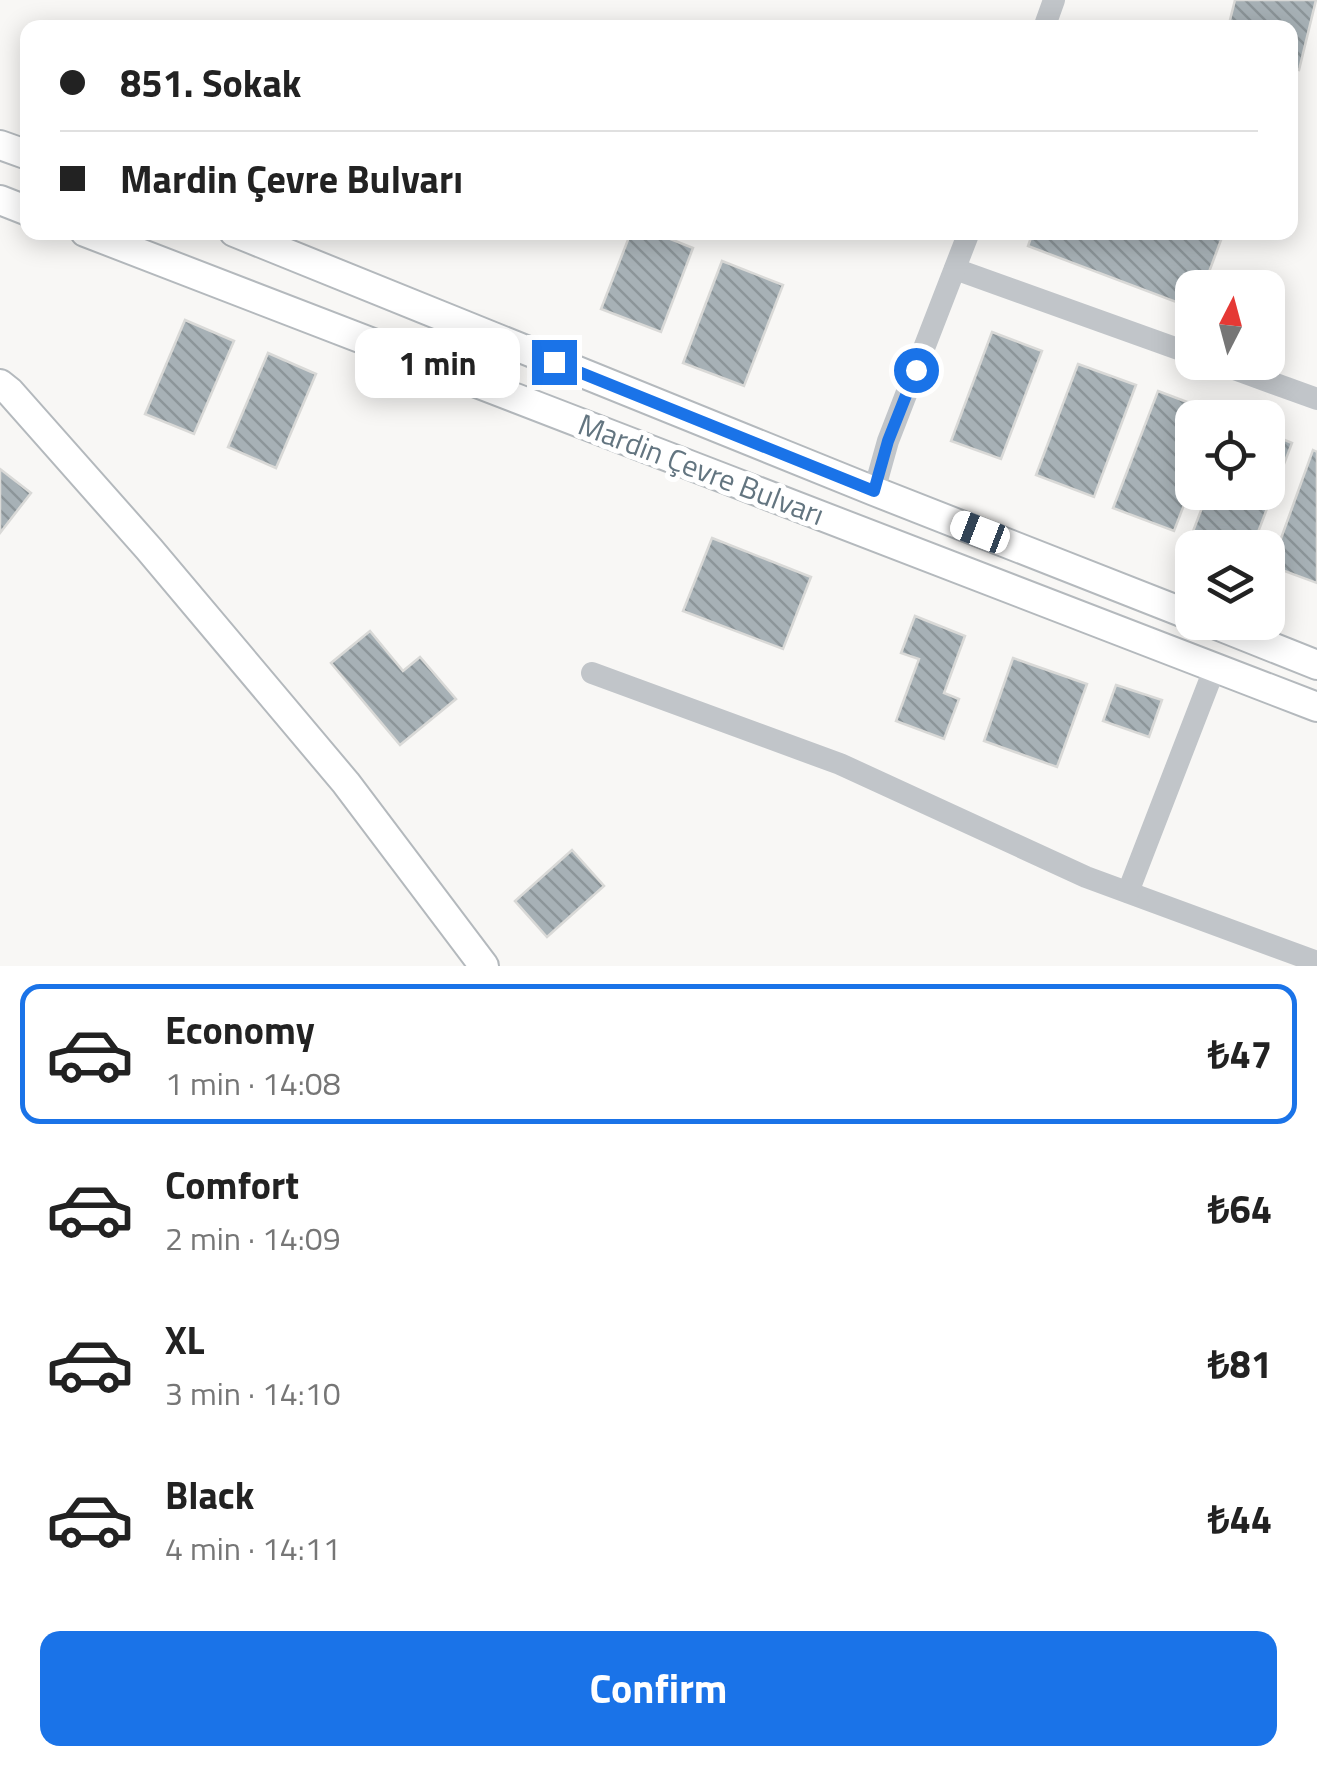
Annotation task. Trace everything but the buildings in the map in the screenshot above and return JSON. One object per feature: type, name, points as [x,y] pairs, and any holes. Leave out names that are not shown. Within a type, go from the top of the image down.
[{"type":"main road","name":"Mardin Çevre Bulvarı","points":[[105,240],[1317,706]]},
{"type":"main road","name":"Mardin Çevre Bulvarı","points":[[254,240],[1175,609]]},
{"type":"main road","points":[[0,384],[149,549],[346,783],[484,966]]},
{"type":"main road","points":[[1254,640],[1317,665]]},
{"type":"street","points":[[874,491],[888,441],[966,240]]},
{"type":"street","points":[[956,269],[1175,348]]},
{"type":"street","points":[[1265,380],[1317,399]]},
{"type":"street","points":[[1128,892],[1215,667]]},
{"type":"street","points":[[592,672],[840,764],[1086,877],[1317,962]]},
{"type":"route","points":[[554,362],[874,491],[888,441],[916,370]]}]
